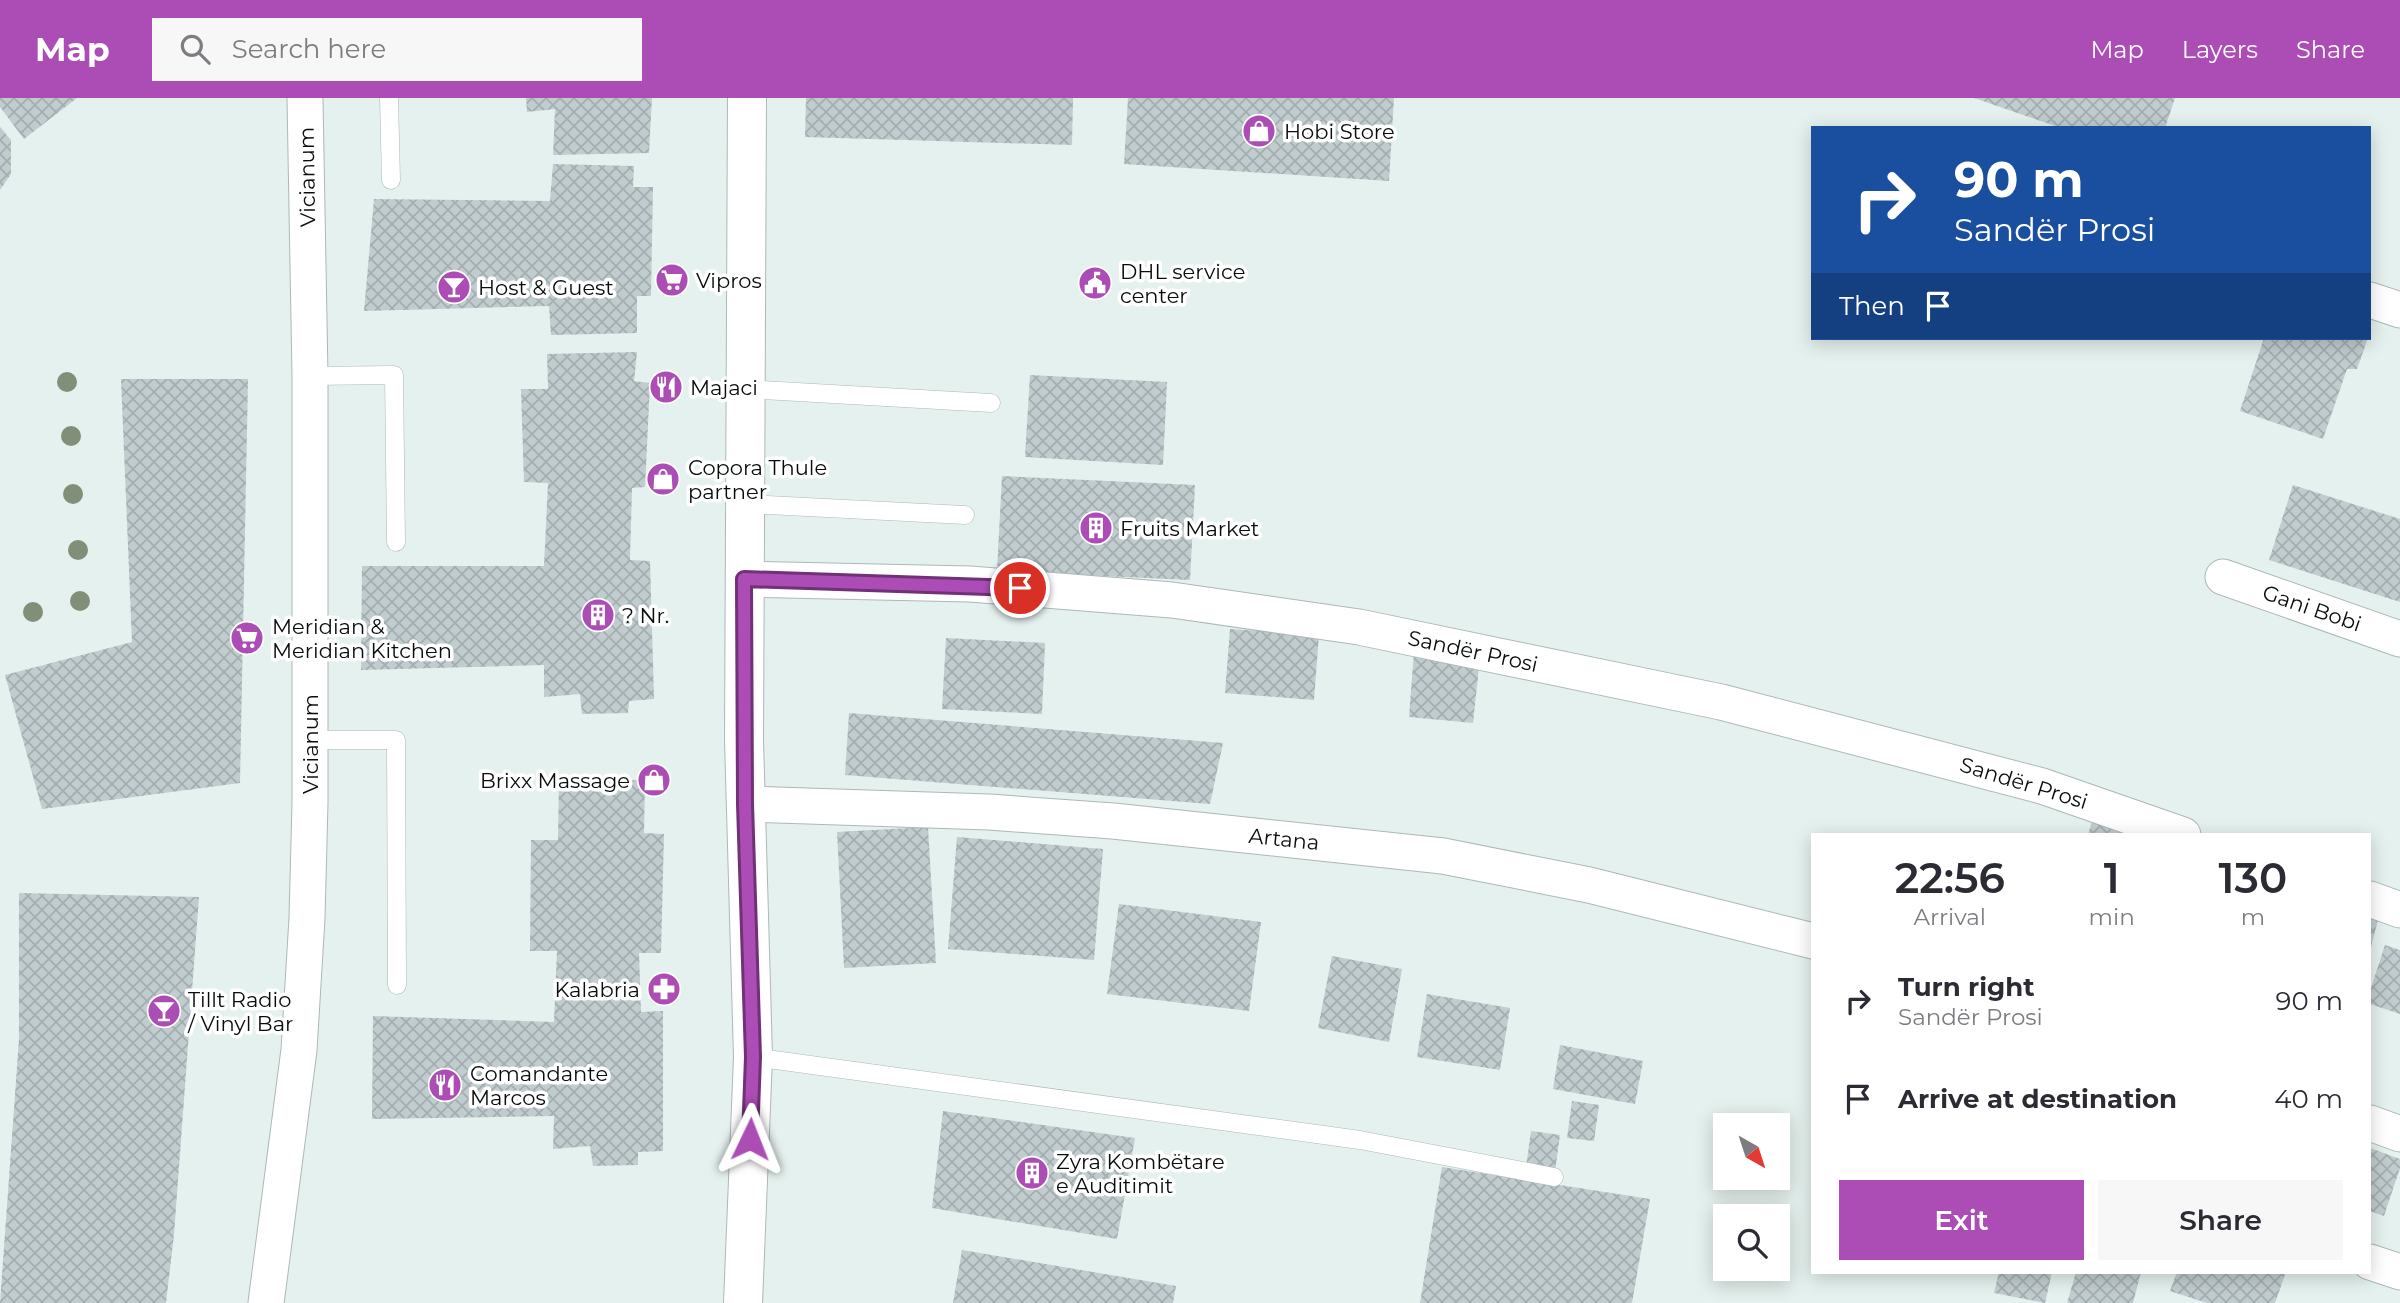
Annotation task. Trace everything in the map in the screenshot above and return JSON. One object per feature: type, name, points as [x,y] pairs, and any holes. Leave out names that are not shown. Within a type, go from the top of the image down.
[{"type":"main road","points":[[743,1303],[753,1057],[745,804],[747,98]]},
{"type":"street","name":"Vicianum","points":[[266,1303],[299,1050],[307,905],[310,376],[305,98]]},
{"type":"street","points":[[2371,300],[2400,310]]},
{"type":"street","name":"Gani Bobi","points":[[2223,578],[2400,639]]},
{"type":"street","name":"Sandër Prosi","points":[[744,579],[970,584],[1172,600],[1359,627],[1747,709],[2042,786],[2177,833]]},
{"type":"street","name":"Artana","points":[[745,804],[989,812],[1100,820],[1443,856],[1589,885],[1811,941]]},
{"type":"street","points":[[2371,899],[2400,909]]},
{"type":"street","points":[[2371,1123],[2400,1134]]},
{"type":"street","points":[[2371,1262],[2400,1272]]},
{"type":"lane","points":[[389,98],[391,180]]},
{"type":"lane","points":[[310,376],[394,375],[396,542]]},
{"type":"lane","points":[[745,390],[991,403]]},
{"type":"lane","points":[[745,504],[965,515]]},
{"type":"lane","points":[[310,740],[396,740],[397,985]]},
{"type":"lane","points":[[753,1057],[1360,1140],[1555,1177]]},
{"type":"building","points":[[0,98],[77,98],[24,139],[0,107]]},
{"type":"building","points":[[526,98],[652,98],[649,153],[553,155],[555,109],[527,112]]},
{"type":"building","points":[[806,98],[1073,98],[1072,145],[805,137]]},
{"type":"building","name":"Hobi Store","points":[[1128,98],[1394,98],[1389,181],[1124,164]]},
{"type":"building","points":[[1974,98],[2175,98],[2166,126],[2055,126]]},
{"type":"building","points":[[0,127],[11,140],[11,174],[0,190]]},
{"type":"building","points":[[553,164],[634,166],[633,187],[653,187],[651,296],[637,296],[637,333],[551,335],[549,306],[364,311],[374,199],[550,201]]},
{"type":"building","points":[[2263,340],[2367,340],[2357,369],[2347,369],[2323,439],[2240,411]]},
{"type":"building","points":[[637,352],[634,381],[650,383],[645,487],[632,488],[630,560],[650,561],[654,699],[629,701],[628,713],[582,714],[580,694],[544,697],[544,665],[361,670],[362,566],[544,566],[548,483],[524,482],[521,389],[548,389],[547,354]]},
{"type":"building","points":[[1030,375],[1167,382],[1163,465],[1025,457]]},
{"type":"building","points":[[121,379],[248,379],[240,783],[42,809],[5,675],[132,642]]},
{"type":"building","name":"Fruits Market","points":[[1002,476],[1195,485],[1190,580],[997,571]]},
{"type":"building","points":[[2293,485],[2400,519],[2400,602],[2269,560]]},
{"type":"building","points":[[1230,629],[1319,635],[1314,700],[1225,693]]},
{"type":"building","points":[[946,638],[1045,643],[1042,714],[942,709]]},
{"type":"building","points":[[1414,652],[1480,658],[1473,723],[1409,717]]},
{"type":"building","points":[[849,713],[1223,743],[1210,804],[845,775]]},
{"type":"building","points":[[645,780],[644,833],[664,834],[661,953],[639,953],[641,1012],[663,1011],[663,1151],[638,1152],[638,1165],[593,1166],[590,1146],[553,1149],[554,1116],[372,1119],[373,1016],[554,1022],[557,951],[530,951],[531,840],[558,840],[559,781]]},
{"type":"building","points":[[2094,814],[2158,833],[2089,833]]},
{"type":"building","points":[[928,827],[936,963],[844,968],[837,832]]},
{"type":"building","points":[[957,837],[1103,849],[1094,960],[948,949]]},
{"type":"building","points":[[19,893],[199,897],[174,1234],[166,1303],[0,1303],[19,1039]]},
{"type":"building","points":[[1119,904],[1261,922],[1249,1011],[1107,994]]},
{"type":"building","points":[[2371,913],[2379,916],[2371,947]]},
{"type":"building","points":[[2385,945],[2400,950],[2400,1014],[2371,1004],[2371,988]]},
{"type":"building","points":[[1332,956],[1402,969],[1389,1042],[1318,1028]]},
{"type":"building","points":[[1427,994],[1510,1008],[1500,1070],[1417,1057]]},
{"type":"building","points":[[1560,1045],[1643,1061],[1635,1104],[1553,1089]]},
{"type":"building","points":[[1572,1101],[1599,1105],[1594,1141],[1567,1138]]},
{"type":"building","name":"Zyra Kombëtare e Auditimit","points":[[943,1111],[1135,1138],[1117,1239],[932,1208]]},
{"type":"building","points":[[1531,1131],[1560,1135],[1555,1171],[1526,1167]]},
{"type":"building","points":[[2371,1148],[2400,1159],[2400,1168],[2384,1216],[2371,1211]]},
{"type":"building","points":[[1442,1167],[1650,1199],[1632,1303],[1420,1303]]},
{"type":"building","points":[[962,1250],[1176,1286],[1173,1303],[953,1303]]},
{"type":"building","points":[[1999,1274],[2052,1274],[2045,1303],[1994,1293]]},
{"type":"building","points":[[2075,1274],[2140,1274],[2133,1303],[2067,1303]]},
{"type":"building","points":[[2176,1274],[2285,1274],[2275,1303],[2207,1303],[2170,1291]]},
{"type":"place","name":"Hobi Store","points":[[1259,131]]},
{"type":"place","name":"Vipros","points":[[672,280]]},
{"type":"place","name":"DHL service center","points":[[1095,283]]},
{"type":"place","name":"Host & Guest","points":[[454,287]]},
{"type":"place","name":"Majaci","points":[[666,387]]},
{"type":"place","name":"Copora Thule partner","points":[[663,479]]},
{"type":"place","name":"Fruits Market","points":[[1096,528]]},
{"type":"place","name":"? Nr.","points":[[598,615]]},
{"type":"place","name":"Meridian & Meridian Kitchen","points":[[247,638]]},
{"type":"place","name":"Brixx Massage","points":[[654,780]]},
{"type":"place","name":"Kalabria","points":[[664,989]]},
{"type":"place","name":"Tillt Radio / Vinyl Bar","points":[[164,1011]]},
{"type":"place","name":"Comandante Marcos","points":[[445,1085]]},
{"type":"place","name":"Zyra Kombëtare e Auditimit","points":[[1032,1173]]},
{"type":"route","points":[[750,1139],[753,1057],[745,804],[744,579],[970,584],[1020,588]]}]
